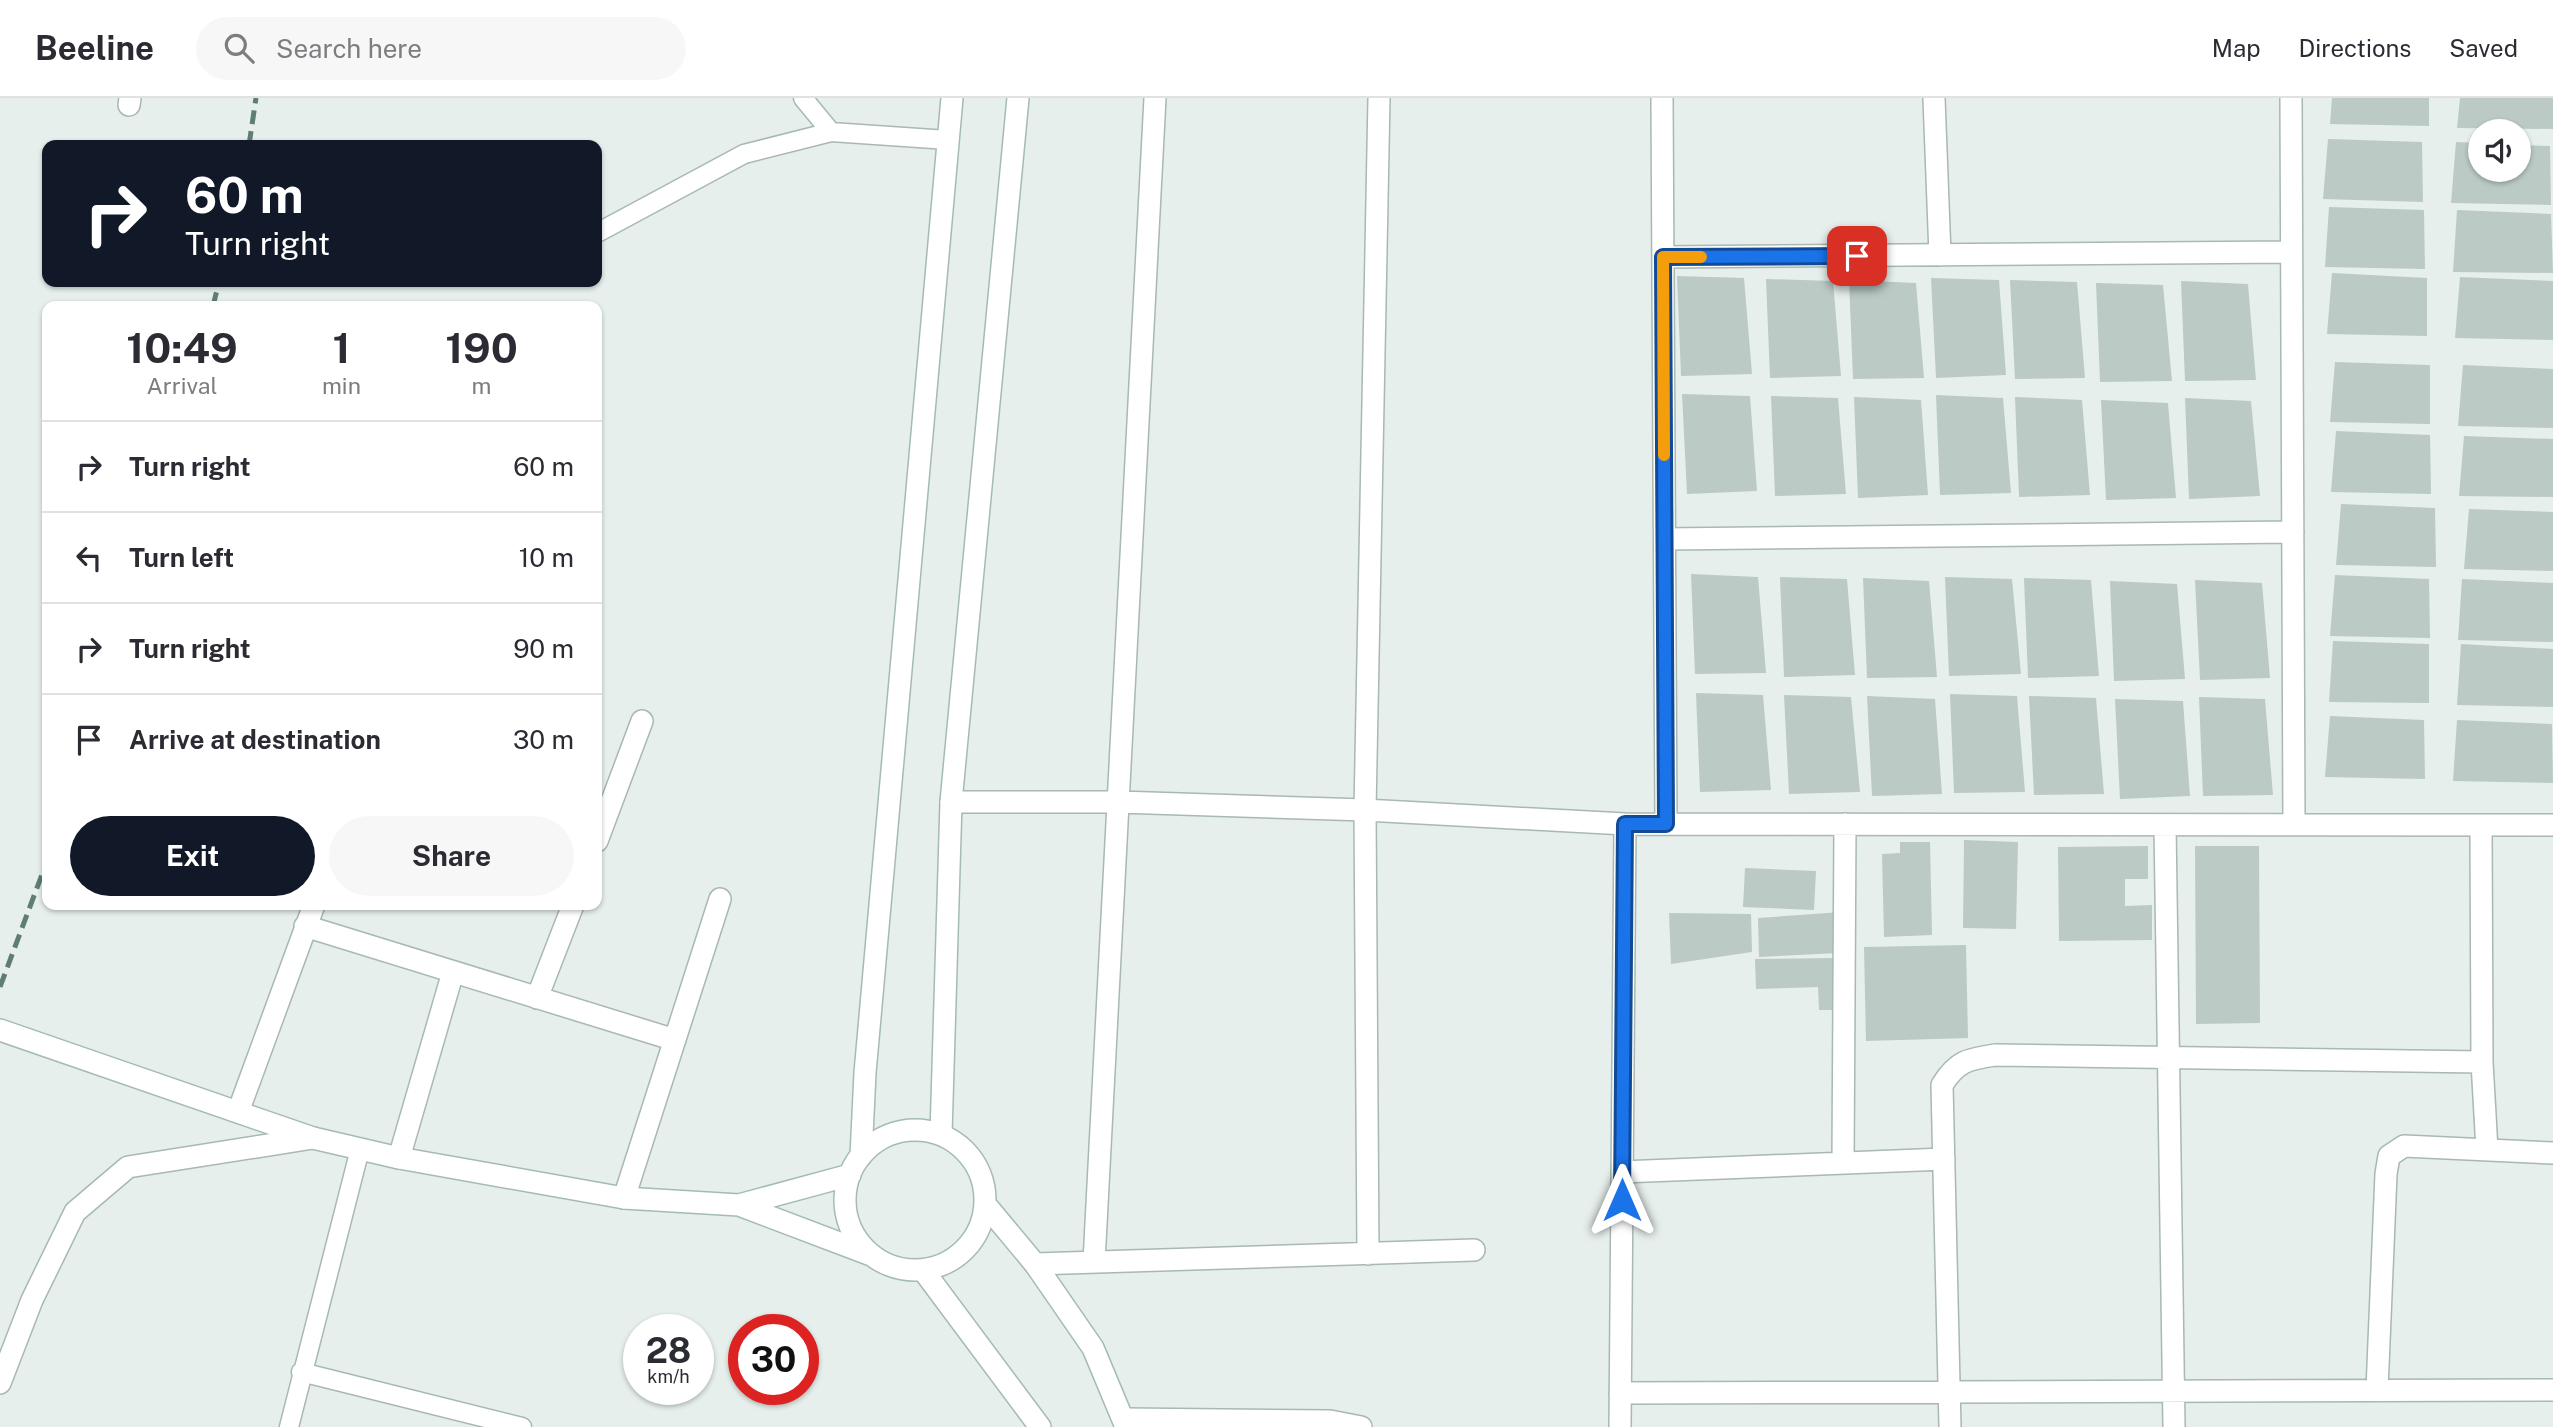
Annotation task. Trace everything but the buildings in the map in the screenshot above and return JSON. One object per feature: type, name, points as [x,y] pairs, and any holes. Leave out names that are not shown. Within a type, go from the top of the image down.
[{"type":"street","points":[[861,1156],[865,1073],[952,98]]},
{"type":"street","points":[[941,1134],[951,802],[1018,98]]},
{"type":"street","points":[[1094,1262],[1155,98]]},
{"type":"street","points":[[1368,1254],[1365,810],[1379,98]]},
{"type":"street","points":[[1662,98],[1666,824]]},
{"type":"street","points":[[1934,98],[1940,255]]},
{"type":"street","points":[[2291,98],[2294,825]]},
{"type":"street","points":[[1663,257],[2291,252]]},
{"type":"street","points":[[1665,539],[2293,532]]},
{"type":"street","points":[[602,828],[642,721]]},
{"type":"street","points":[[951,802],[1118,802],[1365,810],[1625,824],[2553,825]]},
{"type":"street","points":[[1620,1427],[1625,824]]},
{"type":"street","points":[[1843,1163],[1845,824]]},
{"type":"street","points":[[2165,825],[2174,1427]]},
{"type":"street","points":[[2481,825],[2482,1062],[2487,1150]]},
{"type":"street","points":[[624,1198],[720,899]]},
{"type":"street","points":[[238,1112],[312,910]]},
{"type":"street","points":[[537,998],[571,910]]},
{"type":"street","points":[[305,926],[676,1040]]},
{"type":"street","points":[[399,1158],[453,972]]},
{"type":"street","points":[[0,1030],[313,1139],[399,1158],[624,1198],[739,1205],[871,1255],[889,1266],[911,1271],[933,1269],[953,1260],[970,1245],[981,1227],[985,1204],[984,1182],[975,1162],[960,1146],[941,1134],[919,1130],[898,1132],[877,1141],[861,1156],[850,1175],[845,1196],[847,1219],[856,1238],[871,1255]]},
{"type":"street","points":[[1950,1427],[1942,1085],[1951,1070],[1968,1059],[1994,1055],[2482,1062]]},
{"type":"street","points":[[0,1382],[32,1300],[75,1212],[128,1167],[313,1139]]},
{"type":"street","points":[[2377,1390],[2385,1187],[2389,1156],[2404,1146],[2553,1153]]},
{"type":"street","points":[[1622,1172],[1944,1159]]},
{"type":"street","points":[[739,1205],[850,1175]]},
{"type":"street","points":[[985,1204],[1035,1264],[1093,1348],[1126,1423],[1330,1420],[1361,1427]]},
{"type":"street","points":[[1035,1264],[1474,1250]]},
{"type":"street","points":[[923,1270],[1040,1427]]},
{"type":"street","points":[[1620,1393],[2553,1390]]},
{"type":"lane","points":[[803,98],[831,132]]},
{"type":"lane","points":[[602,230],[744,154],[831,132],[948,140]]},
{"type":"lane","points":[[289,1427],[360,1149]]},
{"type":"lane","points":[[302,1372],[522,1427]]},
{"type":"railway","points":[[250,140],[256,98]]},
{"type":"railway","points":[[214,301],[218,287]]},
{"type":"railway","points":[[0,987],[42,874]]},
{"type":"slow traffic","points":[[1664,455],[1663,257],[1701,257]]},
{"type":"route","points":[[1622,1200],[1625,824],[1666,824],[1663,257],[1857,256]]}]
